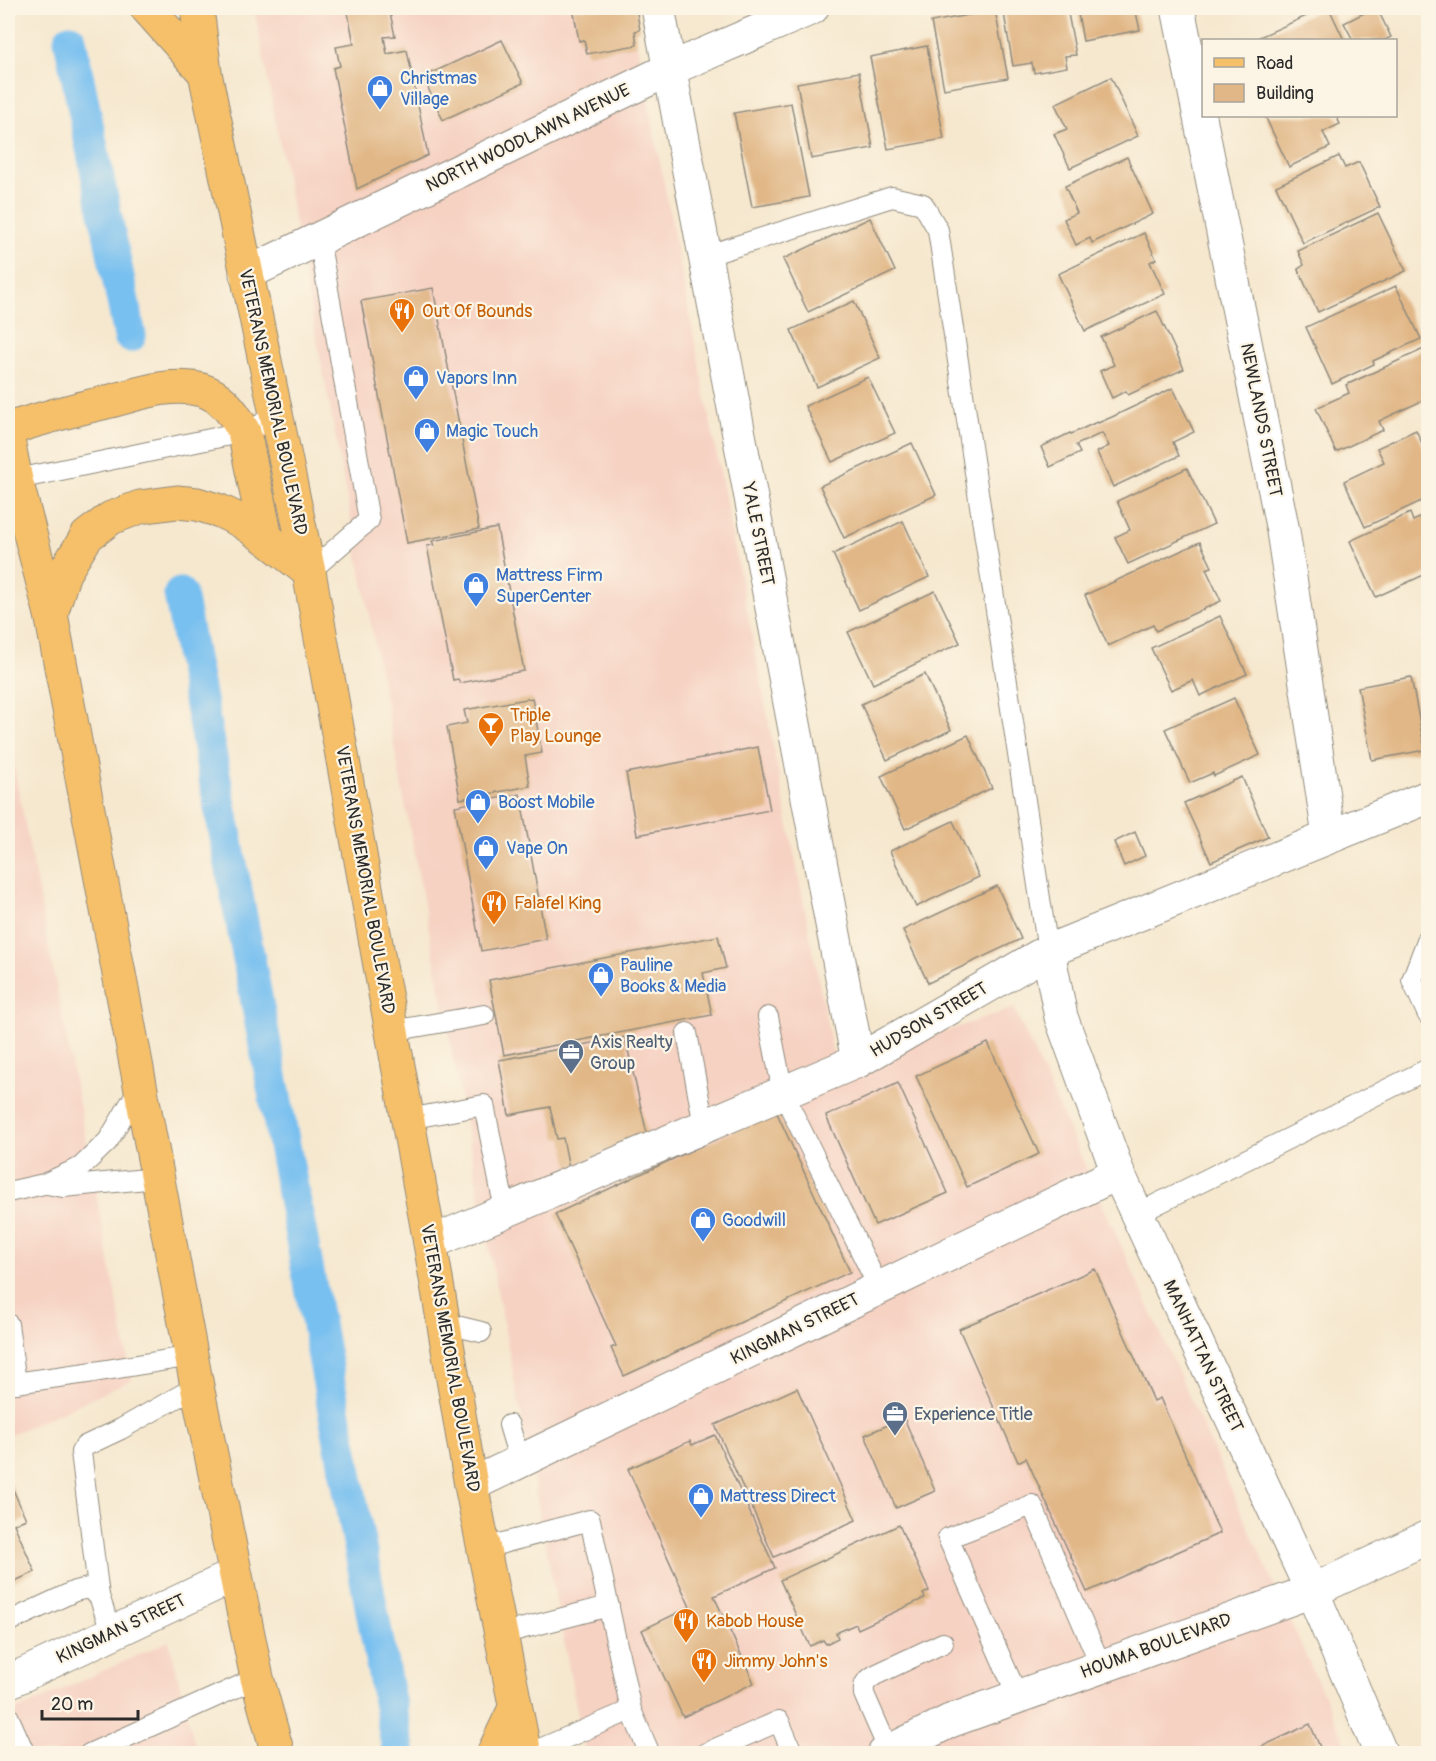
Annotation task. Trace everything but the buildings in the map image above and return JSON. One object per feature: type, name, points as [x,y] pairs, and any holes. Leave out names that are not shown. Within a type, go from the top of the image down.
[{"type":"main road","points":[[147,8],[205,74]]},
{"type":"main road","name":"VETERANS MEMORIAL BOULEVARD","points":[[197,8],[205,74],[309,572],[408,1119],[471,1485],[526,1754]]},
{"type":"main road","points":[[8,429],[59,413],[158,389],[177,387],[204,391],[225,404],[236,417],[244,432],[266,538]]},
{"type":"main road","points":[[8,440],[12,481],[51,614],[194,1371],[257,1678],[278,1754]]},
{"type":"main road","points":[[51,614],[64,573],[87,536],[111,518],[140,507],[177,502],[197,504],[220,511],[241,521],[266,538],[309,572]]},
{"type":"main road","points":[[493,1754],[515,1708]]},
{"type":"street","name":"YALE STREET","points":[[658,8],[858,1060]]},
{"type":"street","name":"NORTH WOODLAWN AVENUE","points":[[246,274],[670,69],[812,8]]},
{"type":"street","name":"NEWLANDS STREET","points":[[1178,8],[1283,531],[1329,836]]},
{"type":"street","name":"HUDSON STREET","points":[[430,1243],[858,1060],[1048,951],[1428,797]]},
{"type":"street","name":"MANHATTAN STREET","points":[[1048,951],[1061,1017],[1118,1173],[1312,1591],[1381,1754]]},
{"type":"street","name":"KINGMAN STREET","points":[[471,1485],[1118,1173]]},
{"type":"street","name":"HOUMA BOULEVARD","points":[[886,1752],[950,1720],[1312,1591],[1428,1537]]},
{"type":"street","name":"KINGMAN STREET","points":[[8,1682],[235,1575]]},
{"type":"lane","points":[[705,256],[892,197],[923,204],[938,230],[1048,951]]},
{"type":"lane","points":[[309,572],[369,520],[319,239]]},
{"type":"lane","points":[[12,481],[244,432],[264,423],[274,405]]},
{"type":"lane","points":[[1428,938],[1412,980],[1428,1015]]},
{"type":"lane","points":[[392,1031],[484,1015]]},
{"type":"lane","points":[[768,1017],[783,1092],[879,1288]]},
{"type":"lane","points":[[687,1033],[704,1126]]},
{"type":"lane","points":[[1137,1214],[1428,1069]]},
{"type":"lane","points":[[8,1191],[44,1184],[81,1167],[108,1141],[141,1085]]},
{"type":"lane","points":[[408,1119],[484,1105],[505,1211]]},
{"type":"lane","points":[[44,1184],[63,1187],[157,1178]]},
{"type":"lane","points":[[444,1323],[481,1332]]},
{"type":"lane","points":[[8,1324],[12,1384],[94,1372],[194,1371]]},
{"type":"lane","points":[[112,1634],[99,1596],[81,1452],[85,1446],[121,1429],[194,1371]]},
{"type":"lane","points":[[509,1425],[520,1462]]},
{"type":"lane","points":[[1018,1696],[948,1538],[1032,1505],[1101,1666]]},
{"type":"lane","points":[[484,1548],[590,1520],[631,1710],[650,1754]]},
{"type":"lane","points":[[8,1622],[75,1591],[88,1588],[99,1596]]},
{"type":"lane","points":[[501,1634],[609,1606]]},
{"type":"lane","points":[[886,1752],[864,1694],[865,1682],[874,1675],[943,1643]]},
{"type":"lane","points":[[89,1754],[257,1678]]},
{"type":"lane","points":[[526,1754],[631,1710]]},
{"type":"lane","points":[[8,1716],[25,1754]]},
{"type":"lane","points":[[704,1754],[779,1721],[793,1754]]},
{"type":"shaded area","points":[[254,8],[630,8],[836,1069],[1014,1008],[1350,1753],[585,1753]]},
{"type":"shaded area","points":[[8,735],[132,1380],[8,1436]]},
{"type":"shaded area","points":[[169,1641],[197,1753],[8,1753],[8,1714]]},
{"type":"waterway","points":[[70,40],[130,336]]},
{"type":"waterway","points":[[180,594],[399,1754]]},
{"type":"place","name":"Christmas Village","points":[[380,111]]},
{"type":"place","name":"Out Of Bounds","points":[[402,334]]},
{"type":"place","name":"Vapors Inn","points":[[416,401]]},
{"type":"place","name":"Magic Touch","points":[[427,454]]},
{"type":"place","name":"Mattress Firm SuperCenter","points":[[476,608]]},
{"type":"place","name":"Triple Play Lounge","points":[[491,748]]},
{"type":"place","name":"Boost Mobile","points":[[478,825]]},
{"type":"place","name":"Vape On","points":[[486,871]]},
{"type":"place","name":"Falafel King","points":[[494,926]]},
{"type":"place","name":"Pauline Books & Media","points":[[601,998]]},
{"type":"place","name":"Axis Realty Group","points":[[571,1075]]},
{"type":"place","name":"Goodwill","points":[[703,1243]]},
{"type":"place","name":"Experience Title","points":[[895,1437]]},
{"type":"place","name":"Mattress Direct","points":[[701,1519]]},
{"type":"place","name":"Kabob House","points":[[686,1644]]},
{"type":"place","name":"Jimmy John's","points":[[704,1684]]}]
